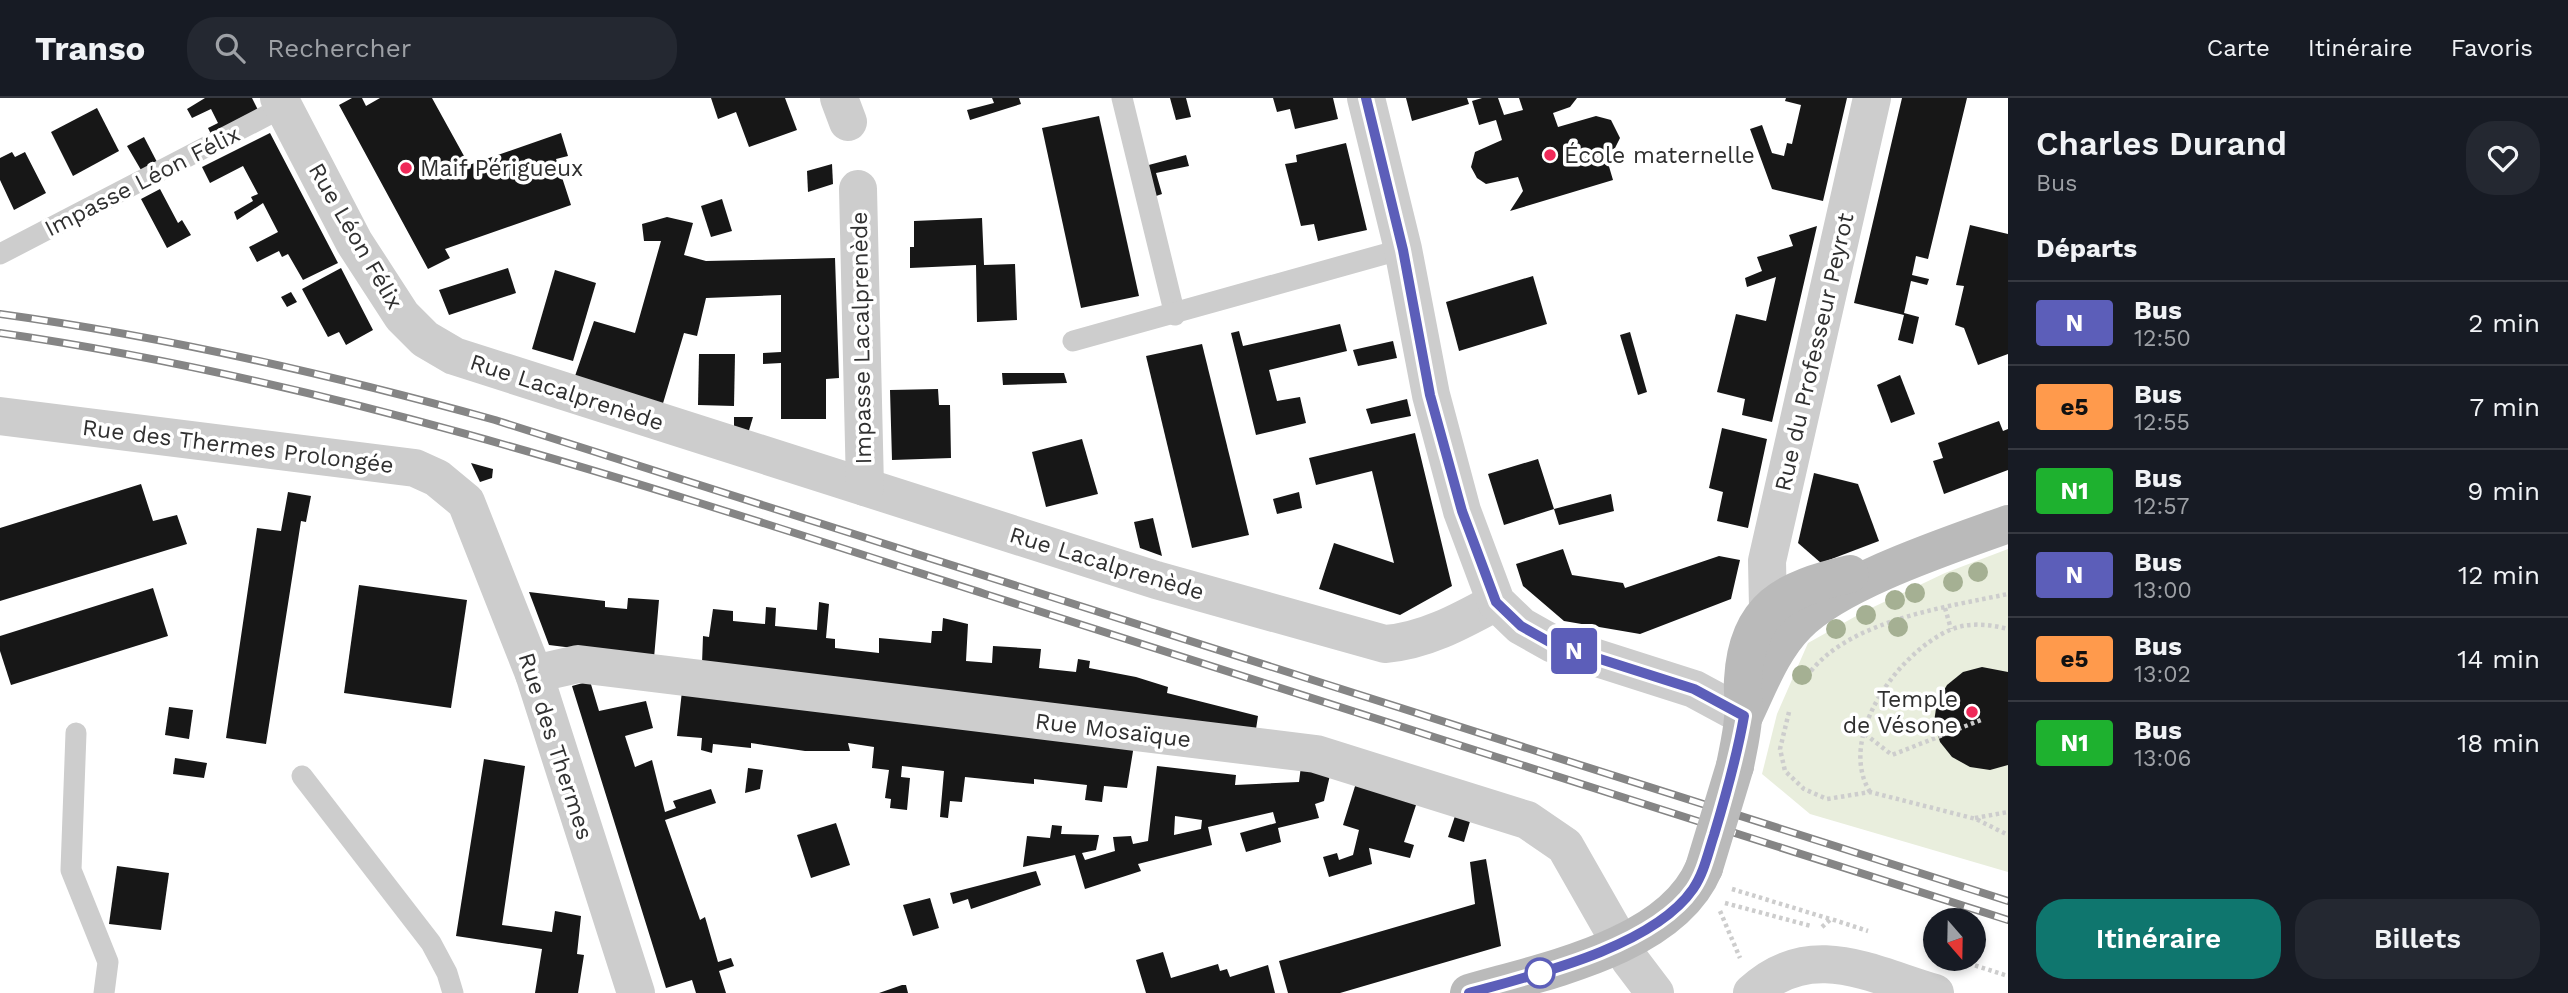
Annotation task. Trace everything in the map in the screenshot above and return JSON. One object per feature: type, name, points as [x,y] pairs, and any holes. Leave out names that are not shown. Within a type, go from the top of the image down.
[{"type":"main road","points":[[1744,716],[1768,666],[1798,622],[1835,597],[1917,558],[2008,524]]},
{"type":"main road","points":[[1469,993],[1535,974],[1620,944],[1682,902],[1692,892],[1713,884],[1744,716],[1743,679],[1748,644],[1757,621],[1768,607],[1805,587],[1917,558]]},
{"type":"street","points":[[1366,98],[1403,250],[1430,395],[1462,511],[1496,602],[1521,626],[1553,644],[1694,689],[1744,716]]},
{"type":"street","name":"Rue du Professeur Peyrot","points":[[1768,607],[1767,561],[1872,98]]},
{"type":"street","name":"Rue Léon Félix","points":[[281,103],[354,242],[402,316],[425,339],[454,356]]},
{"type":"street","name":"Impasse Lacalprenède","points":[[858,189],[865,487]]},
{"type":"street","name":"Rue Lacalprenède","points":[[454,356],[1156,580],[1385,644],[1419,638],[1496,602]]},
{"type":"street","name":"Rue des Thermes Prolongée","points":[[0,416],[415,468],[437,478],[466,502]]},
{"type":"street","name":"Rue des Thermes","points":[[466,502],[534,674],[636,993]]},
{"type":"street","name":"Rue Mosaïque","points":[[534,674],[578,664],[1316,754],[1528,820],[1565,846],[1620,944],[1655,993]]},
{"type":"street","points":[[1752,993],[1784,969],[1807,963],[1831,962],[1935,993]]},
{"type":"lane","points":[[1122,98],[1175,315]]},
{"type":"lane","name":"Impasse Léon Félix","points":[[0,254],[281,103]]},
{"type":"lane","points":[[1073,341],[1403,250]]},
{"type":"lane","points":[[76,733],[71,870],[108,962],[104,993]]},
{"type":"lane","points":[[302,776],[431,943],[447,973],[453,993]]},
{"type":"path","points":[[1805,679],[1822,657],[1855,636],[1945,608],[2008,594]]},
{"type":"path","points":[[1945,608],[1951,629]]},
{"type":"path","points":[[1870,792],[1863,781],[1860,761],[1864,733],[1872,711],[1895,674],[1913,653],[1951,629],[1989,625],[2008,629]]},
{"type":"path","points":[[1793,703],[1780,749],[1785,771],[1804,789],[1827,799],[1870,792],[1974,818],[2008,835]]},
{"type":"path","points":[[1864,733],[1892,755],[1981,720]]},
{"type":"path","points":[[1974,818],[2008,812]]},
{"type":"path","points":[[1713,884],[1831,919]]},
{"type":"path","points":[[1713,884],[1740,958]]},
{"type":"path","points":[[1986,969],[2008,976]]},
{"type":"green space","points":[[2008,549],[2008,872],[1810,814],[1762,774],[1777,714],[1808,643],[1865,611],[1945,573]]},
{"type":"building","points":[[205,98],[252,98],[258,110],[211,134],[208,128],[218,123],[211,109],[192,118],[187,109]]},
{"type":"building","points":[[352,98],[362,98],[366,106],[380,98],[432,98],[469,165],[561,133],[568,156],[556,159],[571,205],[445,249],[450,258],[428,269],[339,105]]},
{"type":"building","points":[[711,98],[785,98],[797,130],[749,147],[736,112],[718,119]]},
{"type":"building","points":[[992,98],[1019,98],[1021,104],[970,120],[967,110],[994,103]]},
{"type":"building","points":[[1170,98],[1186,98],[1191,117],[1176,120]]},
{"type":"building","points":[[1273,98],[1333,98],[1338,119],[1295,129],[1290,109],[1277,112]]},
{"type":"building","points":[[1406,98],[1467,98],[1469,104],[1412,121]]},
{"type":"building","points":[[1498,98],[1504,115],[1523,110],[1519,98],[1577,98],[1570,107],[1553,113],[1558,127],[1596,116],[1611,120],[1620,138],[1615,148],[1605,153],[1613,180],[1510,211],[1523,191],[1518,177],[1486,184],[1477,178],[1471,167],[1475,152],[1502,140],[1496,120],[1479,125],[1472,101]]},
{"type":"building","points":[[1786,98],[1847,98],[1823,201],[1772,189],[1750,129],[1762,125],[1772,153],[1784,156],[1787,143],[1792,144],[1801,105],[1785,101]]},
{"type":"building","points":[[1902,98],[1967,98],[1928,259],[1916,256],[1912,275],[1929,279],[1927,285],[1911,281],[1904,313],[1919,317],[1913,344],[1898,340],[1904,315],[1854,303]]},
{"type":"building","points":[[97,108],[119,151],[73,176],[51,132]]},
{"type":"building","points":[[1099,116],[1139,296],[1081,308],[1042,128]]},
{"type":"building","points":[[270,133],[338,263],[303,280],[288,254],[282,257],[279,251],[257,262],[249,247],[278,232],[263,203],[237,220],[234,212],[253,201],[251,197],[258,194],[243,166],[210,183],[202,167]]},
{"type":"building","points":[[144,137],[157,162],[141,170],[127,146]]},
{"type":"building","points":[[1346,143],[1367,230],[1318,241],[1314,224],[1301,226],[1285,164],[1297,162],[1296,155]]},
{"type":"building","points":[[12,152],[15,157],[25,152],[46,193],[14,210],[0,180],[0,158]]},
{"type":"building","points":[[1186,155],[1189,166],[1156,173],[1162,194],[1153,197],[1145,166]]},
{"type":"building","points":[[832,164],[833,184],[808,192],[807,171]]},
{"type":"building","points":[[160,189],[178,223],[182,220],[191,235],[167,248],[141,199]]},
{"type":"building","points":[[722,199],[732,231],[711,237],[701,206]]},
{"type":"building","points":[[667,217],[693,223],[684,255],[706,261],[835,258],[839,378],[826,379],[826,419],[781,419],[781,363],[763,364],[763,353],[781,352],[781,295],[706,298],[697,336],[684,333],[661,410],[575,376],[594,321],[635,333],[661,241],[644,241],[642,224]]},
{"type":"building","points":[[982,218],[984,265],[1015,264],[1017,320],[977,322],[976,265],[910,268],[910,247],[914,247],[914,221]]},
{"type":"building","points":[[1970,225],[2008,234],[2008,354],[1978,365],[1964,328],[1955,325],[1964,286],[1956,285]]},
{"type":"building","points":[[1817,226],[1772,422],[1742,415],[1745,399],[1717,392],[1736,314],[1766,321],[1776,277],[1747,287],[1745,278],[1762,271],[1757,257],[1793,246],[1789,235]]},
{"type":"building","points":[[341,268],[373,330],[346,345],[339,332],[328,337],[302,289]]},
{"type":"building","points":[[508,268],[516,293],[449,315],[439,290]]},
{"type":"building","points":[[555,270],[596,283],[573,361],[532,349]]},
{"type":"building","points":[[1533,276],[1547,324],[1459,351],[1446,302]]},
{"type":"building","points":[[291,292],[297,302],[287,307],[281,297]]},
{"type":"building","points":[[1340,324],[1347,351],[1269,370],[1277,401],[1300,397],[1306,423],[1256,435],[1231,333],[1239,331],[1243,346]]},
{"type":"building","points":[[1630,332],[1647,392],[1638,395],[1620,335]]},
{"type":"building","points":[[1393,341],[1397,358],[1358,366],[1353,350]]},
{"type":"building","points":[[1202,344],[1249,535],[1192,548],[1146,356]]},
{"type":"building","points":[[699,354],[735,354],[734,406],[698,405]]},
{"type":"building","points":[[1002,373],[1064,373],[1067,383],[1003,385]]},
{"type":"building","points":[[1900,375],[1915,414],[1891,423],[1877,385]]},
{"type":"building","points":[[938,389],[939,405],[950,405],[951,458],[892,460],[890,390]]},
{"type":"building","points":[[1407,399],[1411,416],[1371,424],[1366,409]]},
{"type":"building","points":[[734,417],[753,417],[747,437],[734,433]]},
{"type":"building","points":[[1999,421],[2003,431],[2008,429],[2008,470],[1944,494],[1933,461],[1943,458],[1938,443]]},
{"type":"building","points":[[1722,428],[1767,439],[1748,528],[1717,521],[1723,492],[1709,488]]},
{"type":"building","points":[[1415,433],[1452,586],[1400,615],[1319,589],[1334,543],[1394,563],[1372,471],[1316,485],[1309,458]]},
{"type":"building","points":[[1082,439],[1098,494],[1046,507],[1032,452]]},
{"type":"building","points":[[1538,459],[1554,509],[1504,525],[1488,474]]},
{"type":"building","points":[[471,463],[493,469],[492,478],[480,482]]},
{"type":"building","points":[[1814,473],[1858,484],[1879,541],[1821,563],[1798,543]]},
{"type":"building","points":[[141,484],[153,521],[177,515],[187,544],[0,601],[0,528]]},
{"type":"building","points":[[288,492],[311,496],[306,522],[301,521],[266,744],[226,738],[257,528],[281,531]]},
{"type":"building","points":[[1299,492],[1302,508],[1277,514],[1273,499]]},
{"type":"building","points":[[1611,494],[1614,511],[1559,525],[1554,509]]},
{"type":"building","points":[[1153,518],[1162,556],[1140,548],[1134,522]]},
{"type":"building","points":[[1563,549],[1572,575],[1623,583],[1625,588],[1719,556],[1740,560],[1731,599],[1640,634],[1564,621],[1523,586],[1516,564]]},
{"type":"building","points":[[359,585],[467,600],[451,708],[344,693]]},
{"type":"building","points":[[153,588],[168,636],[11,685],[0,651],[0,636]]},
{"type":"building","points":[[529,592],[605,601],[605,607],[627,609],[628,598],[659,600],[654,658],[549,645]]},
{"type":"building","points":[[819,602],[829,604],[826,638],[835,639],[835,648],[879,653],[879,638],[931,643],[932,631],[942,631],[943,618],[968,624],[966,661],[992,663],[993,646],[1041,649],[1039,668],[1076,672],[1078,659],[1090,661],[1089,668],[1136,677],[1168,687],[1167,693],[1258,716],[1256,729],[702,664],[703,636],[709,637],[713,609],[733,611],[733,621],[765,624],[766,607],[776,608],[775,626],[817,630]]},
{"type":"building","name":"Temple de Vésone","points":[[1982,667],[2008,672],[2008,765],[1990,770],[1970,767],[1952,757],[1940,742],[1934,722],[1937,702],[1947,685],[1963,672]]},
{"type":"building","points":[[590,681],[599,711],[646,701],[653,728],[625,736],[635,767],[652,760],[665,812],[676,808],[673,801],[711,789],[716,803],[665,820],[700,920],[705,917],[718,962],[731,958],[734,966],[719,971],[726,993],[696,993],[692,980],[666,988],[572,686]]},
{"type":"building","points":[[682,691],[1134,745],[1127,788],[1104,786],[1102,802],[1085,800],[1087,785],[1034,779],[1034,784],[965,777],[962,802],[950,801],[948,818],[940,817],[944,771],[902,766],[901,777],[910,778],[907,810],[890,808],[891,799],[885,798],[889,770],[872,768],[874,747],[848,743],[850,751],[805,751],[751,743],[751,748],[713,744],[712,753],[701,750],[702,738],[677,736]]},
{"type":"building","points":[[169,707],[193,710],[189,739],[165,735]]},
{"type":"building","points":[[175,758],[207,763],[204,778],[173,774]]},
{"type":"building","points":[[484,759],[525,766],[502,925],[552,932],[555,911],[581,916],[577,954],[584,955],[578,993],[535,993],[542,949],[456,936]]},
{"type":"building","points":[[1157,766],[1236,775],[1235,785],[1299,782],[1301,766],[1330,775],[1324,801],[1315,804],[1319,818],[1278,828],[1281,842],[1246,852],[1240,833],[1276,823],[1273,812],[1208,827],[1212,845],[1138,864],[1141,871],[1085,889],[1075,855],[1023,867],[1027,836],[1050,838],[1052,825],[1062,826],[1061,834],[1099,835],[1096,850],[1082,853],[1085,860],[1115,851],[1113,837],[1131,836],[1133,844],[1148,841]],"holes":[[[1175,816],[1202,820],[1201,829],[1174,835]]]},
{"type":"building","points":[[748,768],[763,770],[760,789],[745,793]]},
{"type":"building","points":[[1356,783],[1417,802],[1404,842],[1414,845],[1410,858],[1369,848],[1372,864],[1329,877],[1323,857],[1337,853],[1339,860],[1353,855],[1359,830],[1343,825]]},
{"type":"building","points":[[1456,813],[1471,818],[1464,842],[1448,837]]},
{"type":"building","points":[[836,823],[850,865],[811,878],[797,835]]},
{"type":"building","points":[[1486,859],[1501,946],[1340,993],[1288,993],[1279,961],[1475,904],[1470,862]]},
{"type":"building","points":[[117,866],[169,873],[161,930],[109,924]]},
{"type":"building","points":[[1036,871],[1041,885],[971,909],[968,899],[953,904],[950,893]]},
{"type":"building","points":[[930,898],[939,928],[913,936],[903,905]]},
{"type":"building","points":[[1163,952],[1171,978],[1218,964],[1220,971],[1227,969],[1230,977],[1268,965],[1275,993],[1146,993],[1136,960]]},
{"type":"building","points":[[906,985],[908,993],[879,993]]},
{"type":"railway","points":[[0,314],[125,334],[249,359],[495,420],[2008,901]]},
{"type":"railway","points":[[0,333],[126,354],[251,380],[498,443],[742,516],[2008,920]]},
{"type":"bus line","name":"N","points":[[1366,98],[1403,250],[1430,395],[1462,511],[1496,602],[1521,626],[1553,644],[1694,689],[1744,716],[1735,766],[1704,867],[1692,892],[1665,916],[1620,944],[1561,966],[1469,993]]},
{"type":"place","name":"École maternelle","points":[[1550,155]]},
{"type":"place","name":"Maif Périgueux","points":[[406,168]]},
{"type":"place","name":"Temple de Vésone","points":[[1972,712]]}]
